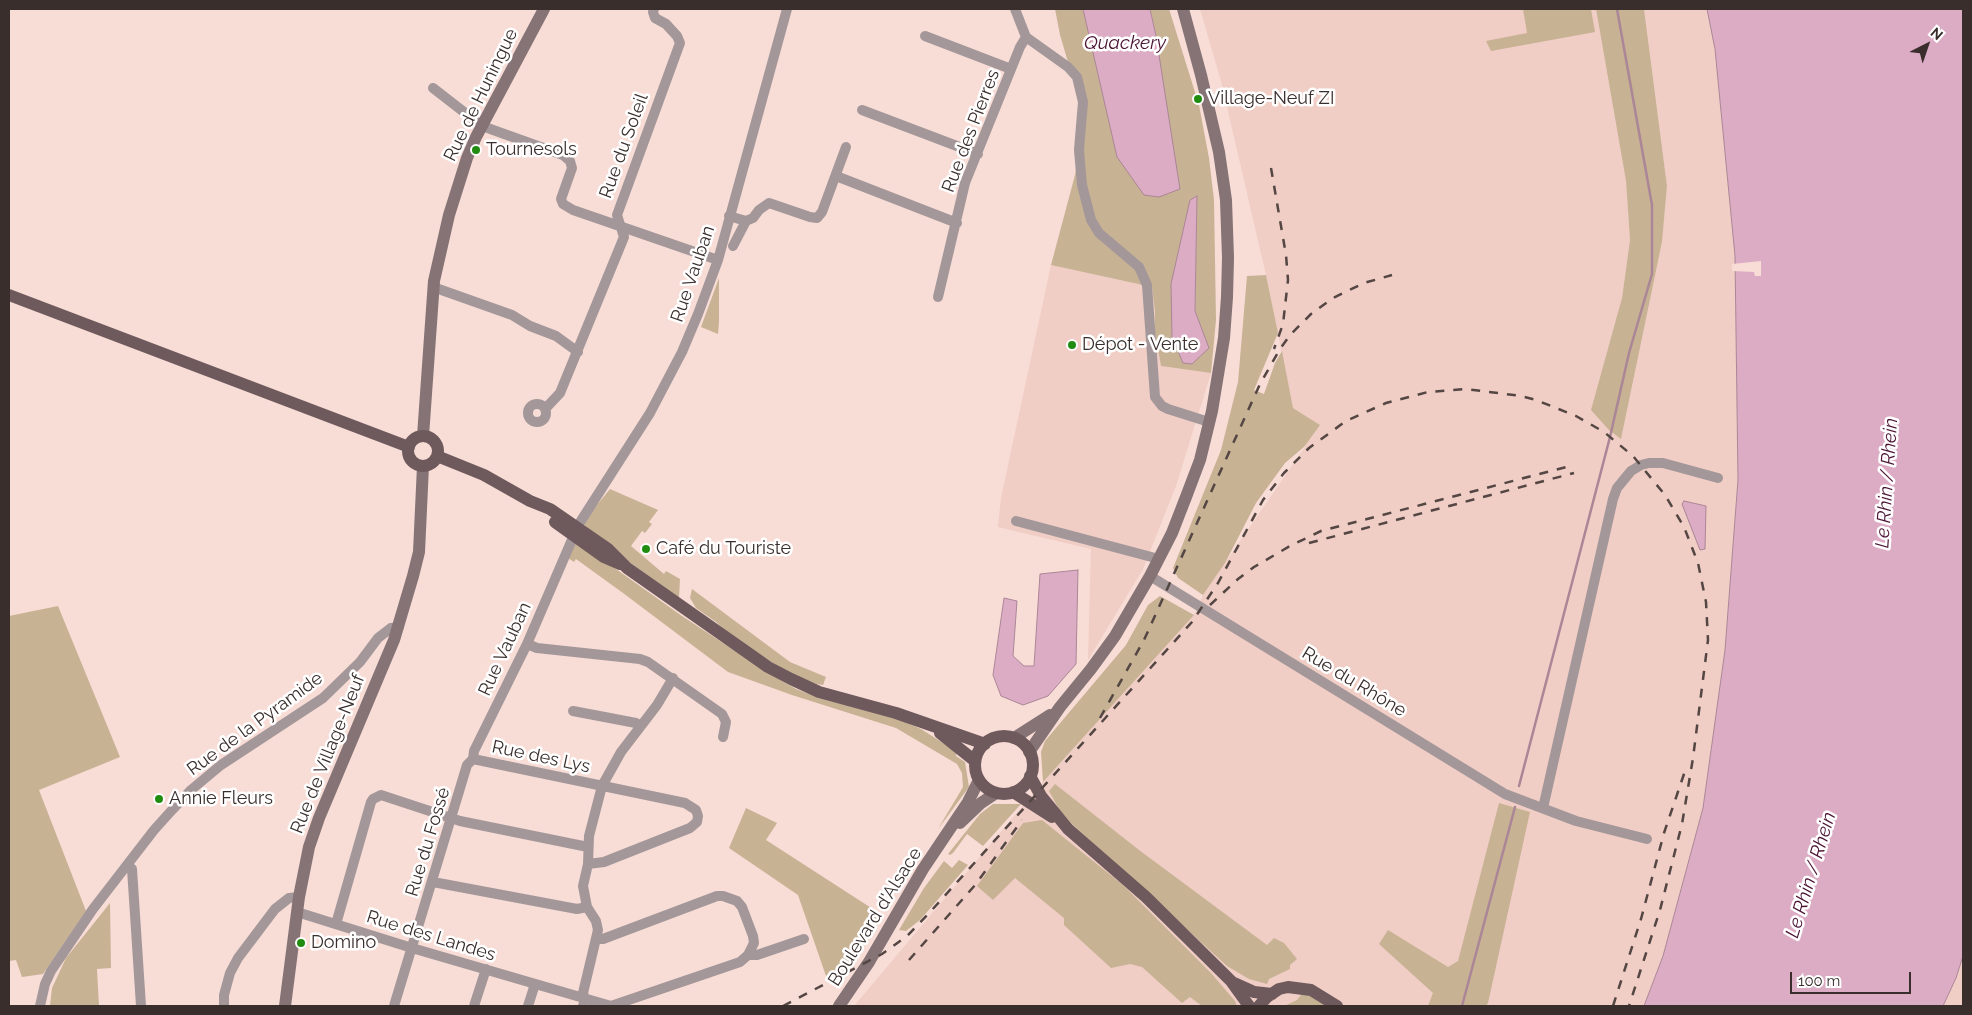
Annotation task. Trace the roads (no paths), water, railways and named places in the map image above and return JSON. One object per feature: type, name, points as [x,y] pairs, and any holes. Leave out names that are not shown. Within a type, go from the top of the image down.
[{"type":"main road","points":[[9,295],[409,447]]},
{"type":"main road","points":[[423,436],[435,442],[438,451],[431,464],[423,466],[413,461],[410,457],[409,447],[414,440],[423,436]]},
{"type":"main road","points":[[437,456],[484,475],[530,501],[543,514],[575,531],[604,557],[627,568],[768,667],[790,680],[819,692],[896,713],[985,744]]},
{"type":"main road","points":[[929,725],[976,761]]},
{"type":"main road","points":[[999,737],[1014,738],[1023,744],[1029,752],[1032,764],[1030,776],[1024,786],[1013,792],[996,793],[986,788],[976,771],[979,751],[985,744],[999,737]]},
{"type":"main road","points":[[1030,776],[1041,796],[1068,829]]},
{"type":"main road","points":[[1013,792],[1068,829],[1146,897],[1231,981],[1249,1006]]},
{"type":"main road","points":[[1231,981],[1254,992],[1272,994]]},
{"type":"main road","points":[[1259,1006],[1272,994],[1288,987],[1301,987],[1318,993],[1337,1006]]},
{"type":"street","name":"Rue de Huningue","points":[[423,436],[433,287],[451,207],[467,158],[482,126],[544,9]]},
{"type":"street","name":"Rue du Soleil","points":[[545,409],[560,393],[624,238],[616,215],[680,44],[677,36],[666,24],[655,18],[654,9]]},
{"type":"street","name":"Rue Vauban","points":[[465,773],[467,765],[474,760],[474,751],[527,644],[575,531],[650,413],[682,352],[718,260],[788,9]]},
{"type":"street","points":[[1015,9],[1026,37],[1068,67],[1077,77],[1084,102],[1079,150],[1082,185],[1092,220],[1099,233],[1139,267],[1147,285],[1155,397],[1162,406],[1168,409],[1209,422]]},
{"type":"street","points":[[1029,752],[1060,707],[1115,636],[1159,559],[1172,533],[1200,460],[1218,380],[1227,297],[1226,200],[1213,127],[1183,9]]},
{"type":"street","points":[[925,36],[1011,69]]},
{"type":"street","name":"Rue des Pierres","points":[[938,297],[965,183],[1011,69],[1026,37]]},
{"type":"street","points":[[433,88],[482,126],[563,155],[570,161],[572,168],[562,199],[563,204],[573,210],[718,260]]},
{"type":"street","points":[[862,110],[978,154]]},
{"type":"street","points":[[733,246],[746,221],[753,218],[759,210],[769,203],[817,218],[822,212],[846,147]]},
{"type":"street","points":[[836,176],[956,223]]},
{"type":"street","points":[[730,216],[746,221]]},
{"type":"street","points":[[433,287],[512,315],[530,326],[556,336],[578,352]]},
{"type":"street","points":[[1543,808],[1612,498],[1617,488],[1623,478],[1631,471],[1649,463],[1663,463],[1718,478]]},
{"type":"street","points":[[398,627],[419,552],[423,466]]},
{"type":"street","points":[[1016,521],[1159,559]]},
{"type":"street","name":"Rue du Rhône","points":[[1150,576],[1505,794],[1576,821],[1647,839]]},
{"type":"street","name":"Rue de la Pyramide","points":[[40,1006],[45,984],[51,971],[93,909],[154,830],[191,790],[221,765],[323,698],[360,662],[378,638],[392,628],[398,627]]},
{"type":"street","name":"Rue de Village-Neuf","points":[[285,1006],[299,897],[309,847],[319,818],[398,627]]},
{"type":"street","points":[[527,644],[538,648],[640,659],[673,678],[722,714],[726,722],[723,737]]},
{"type":"street","points":[[584,1002],[584,993],[598,930],[596,921],[587,908],[583,886],[588,864],[589,836],[602,786],[621,752],[657,705],[673,678]]},
{"type":"street","points":[[1014,738],[1039,723],[1060,707]]},
{"type":"street","points":[[573,711],[636,723],[641,726]]},
{"type":"street","name":"Rue des Lys","points":[[474,760],[685,803],[696,810],[697,822],[690,828],[604,862],[588,864]]},
{"type":"street","name":"Rue du Fossé","points":[[394,1006],[465,773]]},
{"type":"street","name":"Boulevard d'Alsace","points":[[839,1006],[869,962],[919,877],[980,780]]},
{"type":"street","name":"Boulevard d'Alsace","points":[[940,845],[981,802],[996,793]]},
{"type":"street","points":[[336,924],[373,799],[381,795],[452,818],[588,847]]},
{"type":"street","points":[[127,864],[132,869],[141,1006]]},
{"type":"street","points":[[433,882],[577,909],[587,908]]},
{"type":"street","points":[[597,939],[603,939],[717,896],[723,896],[738,901],[742,907],[754,943],[748,955]]},
{"type":"street","points":[[224,1006],[224,995],[230,973],[238,958],[276,908],[290,898],[299,897]]},
{"type":"street","name":"Rue des Landes","points":[[297,912],[535,984],[584,1002],[611,1006],[740,962],[748,955],[757,955],[804,940]]},
{"type":"street","points":[[474,1006],[486,969]]},
{"type":"street","points":[[528,1006],[535,984]]},
{"type":"water","name":"Quackery","points":[[1083,9],[1150,9],[1180,189],[1159,197],[1144,195],[1117,157]]},
{"type":"water","name":"Le Rhin / Rhein","points":[[1707,9],[1963,9],[1963,956],[1956,978],[1943,1006],[1644,1006],[1663,956],[1703,808],[1725,650],[1738,480],[1735,256],[1715,49]]},
{"type":"water","points":[[1197,196],[1195,311],[1209,348],[1192,364],[1183,363],[1172,337],[1171,284],[1190,200]]},
{"type":"water","points":[[1684,501],[1706,506],[1705,549],[1700,550],[1682,504]]},
{"type":"water","points":[[1078,570],[1076,664],[1048,696],[1023,705],[1001,696],[993,675],[1004,598],[1017,601],[1013,656],[1024,666],[1034,666],[1040,574]]},
{"type":"waterway","points":[[1519,786],[1610,437],[1629,353],[1652,274],[1652,205],[1617,9]]},
{"type":"waterway","points":[[1462,1006],[1515,807]]},
{"type":"railway","points":[[1271,168],[1286,255],[1288,280],[1283,324],[1274,349]]},
{"type":"railway","points":[[1100,718],[1144,640],[1260,384],[1280,349],[1290,335],[1311,314],[1333,298],[1364,283],[1392,275]]},
{"type":"railway","points":[[783,1006],[882,954],[907,936],[931,911],[1192,622],[1218,583],[1263,500],[1284,473],[1309,448],[1346,421],[1386,403],[1428,392],[1466,389],[1521,396],[1536,400],[1576,416],[1604,432],[1633,456],[1665,495],[1684,527],[1698,563],[1706,602],[1708,640],[1693,758],[1682,824],[1660,910],[1629,1006]]},
{"type":"railway","points":[[1210,605],[1254,567],[1321,531],[1574,465]]},
{"type":"railway","points":[[1309,543],[1574,473]]},
{"type":"railway","points":[[1613,1006],[1641,919],[1664,833],[1685,771]]},
{"type":"railway","points":[[909,960],[976,884],[1022,820]]},
{"type":"place","name":"Village-Neuf ZI","points":[[1198,99]]},
{"type":"place","name":"Tournesols","points":[[476,150]]},
{"type":"place","name":"Dépot - Vente","points":[[1072,345]]},
{"type":"place","name":"Café du Touriste","points":[[646,549]]},
{"type":"place","name":"Annie Fleurs","points":[[159,799]]},
{"type":"place","name":"Domino","points":[[301,943]]}]
